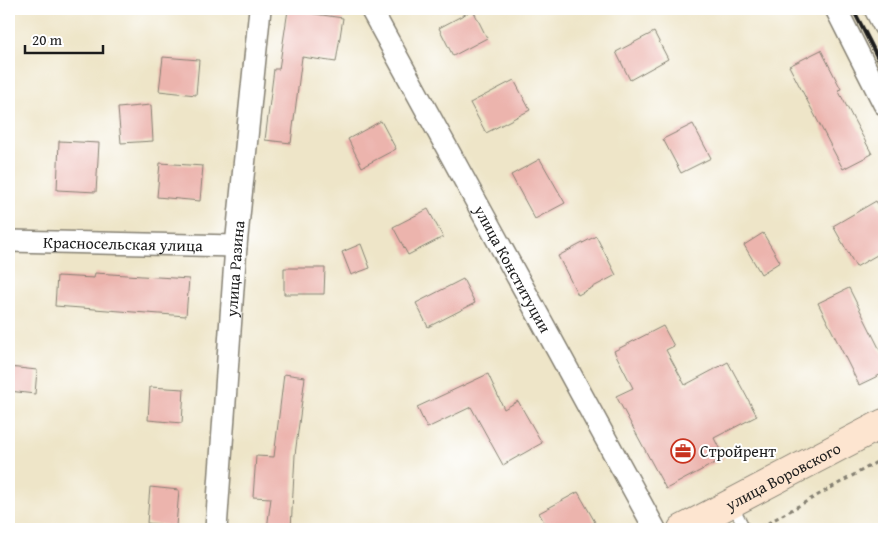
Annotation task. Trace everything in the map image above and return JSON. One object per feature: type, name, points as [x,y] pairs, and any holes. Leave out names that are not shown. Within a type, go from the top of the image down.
[{"type":"main road","name":"улица Воровского","points":[[682,529],[884,423]]},
{"type":"street","name":"улица Разина","points":[[216,529],[236,246],[260,9]]},
{"type":"street","name":"улица Конституции","points":[[371,9],[655,529]]},
{"type":"street","points":[[836,9],[884,104]]},
{"type":"street","points":[[875,9],[884,26]]},
{"type":"street","name":"Красносельская улица","points":[[9,242],[236,246]]},
{"type":"lane","points":[[732,503],[745,529]]},
{"type":"path","points":[[756,529],[884,458]]},
{"type":"building","points":[[288,10],[343,18],[336,62],[302,57],[291,143],[265,140],[274,69],[279,69]]},
{"type":"building","points":[[473,10],[487,38],[453,56],[439,28]]},
{"type":"building","points":[[654,32],[668,59],[630,80],[616,52]]},
{"type":"building","points":[[821,50],[841,89],[838,90],[872,154],[843,169],[789,66]]},
{"type":"building","points":[[163,57],[199,60],[196,95],[159,91]]},
{"type":"building","points":[[514,80],[530,110],[486,133],[470,103]]},
{"type":"building","points":[[151,105],[153,141],[121,143],[118,108]]},
{"type":"building","points":[[381,121],[396,149],[362,167],[348,139]]},
{"type":"building","points":[[693,124],[711,158],[681,173],[663,139]]},
{"type":"building","points":[[59,141],[99,143],[96,192],[57,190]]},
{"type":"building","points":[[540,159],[565,203],[535,219],[511,175]]},
{"type":"building","points":[[160,163],[203,166],[200,201],[157,197]]},
{"type":"building","points":[[876,201],[884,215],[884,251],[856,267],[833,226]]},
{"type":"building","points":[[428,209],[443,237],[408,255],[393,227]]},
{"type":"building","points":[[763,233],[780,262],[761,274],[744,245]]},
{"type":"building","points":[[596,236],[616,275],[578,295],[558,256]]},
{"type":"building","points":[[361,244],[370,268],[351,275],[342,252]]},
{"type":"building","points":[[284,268],[325,268],[324,294],[284,294]]},
{"type":"building","points":[[95,273],[189,279],[186,316],[55,306],[57,276],[94,278]]},
{"type":"building","points":[[463,279],[475,303],[428,327],[416,303]]},
{"type":"building","points":[[849,288],[884,358],[884,373],[859,385],[818,303]]},
{"type":"building","points":[[663,326],[674,346],[666,350],[685,385],[728,362],[757,416],[714,438],[724,458],[666,489],[616,396],[633,388],[614,351]]},
{"type":"building","points":[[9,367],[37,370],[35,394],[9,391]]},
{"type":"building","points":[[284,374],[305,377],[295,455],[291,529],[267,529],[271,498],[253,497],[256,456],[274,457]]},
{"type":"building","points":[[488,374],[504,409],[518,401],[542,443],[503,465],[471,407],[427,428],[417,407]]},
{"type":"building","points":[[150,387],[184,389],[182,423],[148,420]]},
{"type":"building","points":[[150,487],[179,490],[176,526],[147,523]]},
{"type":"building","points":[[578,492],[595,522],[582,529],[548,529],[539,513]]},
{"type":"railway","points":[[853,9],[884,70]]},
{"type":"place","name":"Стройрент","points":[[683,451]]}]
